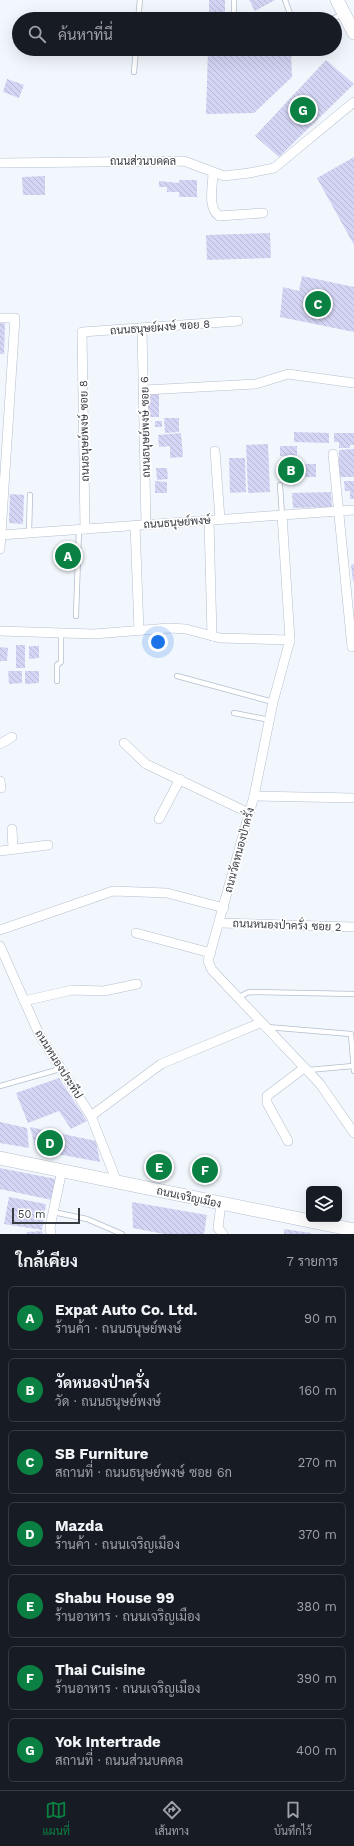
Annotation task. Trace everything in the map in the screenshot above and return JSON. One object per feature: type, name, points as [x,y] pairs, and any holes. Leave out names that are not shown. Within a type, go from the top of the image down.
[{"type":"main road","points":[[337,0],[338,12]]},
{"type":"main road","points":[[342,20],[354,33]]},
{"type":"main road","name":"ถนนเจริญเมือง","points":[[0,1158],[354,1230]]},
{"type":"street","name":"ถนนส่วนบคคล","points":[[0,163],[184,161],[224,176],[274,168],[354,102]]},
{"type":"street","points":[[213,172],[212,206],[219,216],[262,213]]},
{"type":"street","points":[[0,318],[15,318],[3,458],[0,549]]},
{"type":"street","name":"ถนนธนุษย์ผงษ์ ซอย 8","points":[[82,332],[142,329],[238,320]]},
{"type":"street","name":"ถนนธนุษย์พงษ์ ซอย 6","points":[[142,329],[146,524]]},
{"type":"street","name":"ถนนธนุษย์พงษ์ ซอย 8","points":[[82,332],[82,529]]},
{"type":"street","points":[[144,390],[256,384],[288,374],[354,383]]},
{"type":"street","points":[[215,450],[220,519]]},
{"type":"street","points":[[333,454],[337,511],[352,647]]},
{"type":"street","name":"ถนนธนุษย์พงษ์","points":[[0,535],[354,510]]},
{"type":"street","name":"ถนนวัดหนองป่าครั่ง","points":[[282,515],[290,640],[273,702],[254,796],[233,867],[220,923],[208,961],[212,970],[237,998],[320,1084],[354,1133]]},
{"type":"street","points":[[208,520],[212,636]]},
{"type":"street","points":[[135,525],[139,630]]},
{"type":"street","points":[[0,631],[94,634],[169,628],[186,629],[212,636],[290,640]]},
{"type":"street","points":[[0,744],[12,737]]},
{"type":"street","points":[[124,743],[146,764],[249,813]]},
{"type":"street","points":[[159,819],[180,779]]},
{"type":"street","points":[[254,796],[354,798]]},
{"type":"street","points":[[12,829],[13,849]]},
{"type":"street","points":[[0,851],[48,845]]},
{"type":"street","points":[[0,930],[113,891],[167,893],[224,908]]},
{"type":"street","name":"ถนนหนองป่าครั่ง ซอย 2","points":[[220,923],[354,927]]},
{"type":"street","points":[[136,933],[210,953]]},
{"type":"street","name":"ถนนหนองประทีป","points":[[0,946],[39,1034],[91,1116],[117,1182]]},
{"type":"street","points":[[24,1001],[72,990],[104,991],[137,984]]},
{"type":"street","points":[[91,1116],[161,1064],[262,1024]]},
{"type":"street","points":[[288,1141],[266,1099],[267,1096],[306,1069]]},
{"type":"street","points":[[51,1234],[53,1212],[62,1170]]},
{"type":"street","points":[[221,1203],[218,1228],[223,1234]]},
{"type":"lane","points":[[139,12],[140,0]]},
{"type":"lane","points":[[234,0],[234,12]]},
{"type":"lane","points":[[285,0],[289,12]]},
{"type":"lane","points":[[134,72],[135,56]]},
{"type":"lane","points":[[280,485],[282,515]]},
{"type":"lane","points":[[29,533],[30,495]]},
{"type":"lane","points":[[76,616],[82,529]]},
{"type":"lane","points":[[57,681],[57,665],[61,662],[60,633]]},
{"type":"lane","points":[[177,676],[273,702]]},
{"type":"lane","points":[[234,713],[270,720]]},
{"type":"lane","points":[[237,998],[249,992],[354,994]]},
{"type":"lane","points":[[262,1024],[351,1034],[354,1071]]},
{"type":"lane","points":[[306,1069],[353,1066]]},
{"type":"lane","points":[[0,1086],[60,1069]]},
{"type":"lane","points":[[53,1212],[88,1220],[123,1234]]},
{"type":"building","points":[[209,0],[225,0],[225,12],[209,12]]},
{"type":"building","points":[[249,0],[275,0],[255,11]]},
{"type":"building","points":[[208,56],[291,56],[292,77],[254,113],[206,114]]},
{"type":"building","points":[[326,60],[354,84],[279,157],[255,136]]},
{"type":"building","points":[[7,79],[24,85],[19,98],[3,92]]},
{"type":"building","points":[[354,157],[354,245],[317,178]]},
{"type":"building","points":[[45,176],[45,195],[23,195],[22,177]]},
{"type":"building","points":[[179,180],[197,180],[197,197],[179,197],[179,192],[167,192],[167,187],[159,187],[159,181],[179,183]]},
{"type":"building","points":[[270,233],[271,258],[207,260],[206,235]]},
{"type":"building","points":[[302,276],[354,287],[354,332],[280,317],[283,287],[299,291]]},
{"type":"building","points":[[0,323],[5,323],[4,354],[0,354]]},
{"type":"building","points":[[147,393],[159,393],[159,417],[147,417]]},
{"type":"building","points":[[164,418],[179,418],[179,432],[165,433]]},
{"type":"building","points":[[155,421],[162,421],[162,427],[155,427]]},
{"type":"building","points":[[294,432],[329,433],[329,443],[294,442]]},
{"type":"building","points":[[181,433],[183,457],[170,458],[170,446],[159,447],[158,435]]},
{"type":"building","points":[[334,433],[354,433],[354,445],[350,445],[350,448],[339,448],[339,442],[334,442]]},
{"type":"building","points":[[268,444],[270,492],[248,493],[246,445]]},
{"type":"building","points":[[280,446],[297,446],[297,457],[280,456]]},
{"type":"building","points":[[354,449],[354,477],[339,477],[339,450]]},
{"type":"building","points":[[229,458],[245,458],[246,492],[230,493]]},
{"type":"building","points":[[282,464],[316,464],[316,477],[282,477]]},
{"type":"building","points":[[156,468],[167,468],[168,479],[157,480]]},
{"type":"building","points":[[155,481],[167,482],[167,493],[155,493]]},
{"type":"building","points":[[344,481],[354,481],[354,499],[350,499],[350,491],[345,491]]},
{"type":"building","points":[[331,492],[332,507],[293,508],[292,493]]},
{"type":"building","points":[[10,494],[24,495],[23,524],[9,523]]},
{"type":"building","points":[[354,564],[354,581],[353,581],[351,565]]},
{"type":"building","points":[[16,645],[25,645],[25,668],[16,668]]},
{"type":"building","points":[[29,646],[39,646],[39,658],[29,659]]},
{"type":"building","points":[[0,647],[8,648],[7,661],[0,661]]},
{"type":"building","points":[[8,671],[22,671],[22,683],[9,684]]},
{"type":"building","points":[[25,671],[39,671],[39,683],[25,684]]},
{"type":"building","points":[[59,1078],[87,1121],[71,1129],[59,1111],[28,1123],[16,1093]]},
{"type":"building","points":[[0,1122],[27,1128],[29,1148],[0,1143]]},
{"type":"building","points":[[30,1127],[96,1141],[100,1162],[36,1150]]},
{"type":"building","points":[[0,1168],[56,1179],[52,1200],[0,1189]]},
{"type":"building","points":[[9,1197],[46,1204],[42,1230],[4,1224]]},
{"type":"building","points":[[132,1202],[207,1215],[204,1234],[164,1234],[133,1228]]},
{"type":"building","points":[[284,1229],[311,1233],[311,1234],[284,1234]]},
{"type":"building","points":[[42,1231],[43,1234],[27,1234],[27,1232]]},
{"type":"place","name":"Yok Intertrade","points":[[303,110]]},
{"type":"place","name":"SB Furniture","points":[[318,304]]},
{"type":"place","name":"วัดหนองป่าครั่ง","points":[[291,470]]},
{"type":"place","name":"Expat Auto Co. Ltd.","points":[[68,556]]},
{"type":"place","name":"Mazda","points":[[50,1143]]},
{"type":"place","name":"Shabu House 99","points":[[159,1167]]},
{"type":"place","name":"Thai Cuisine","points":[[205,1170]]}]
